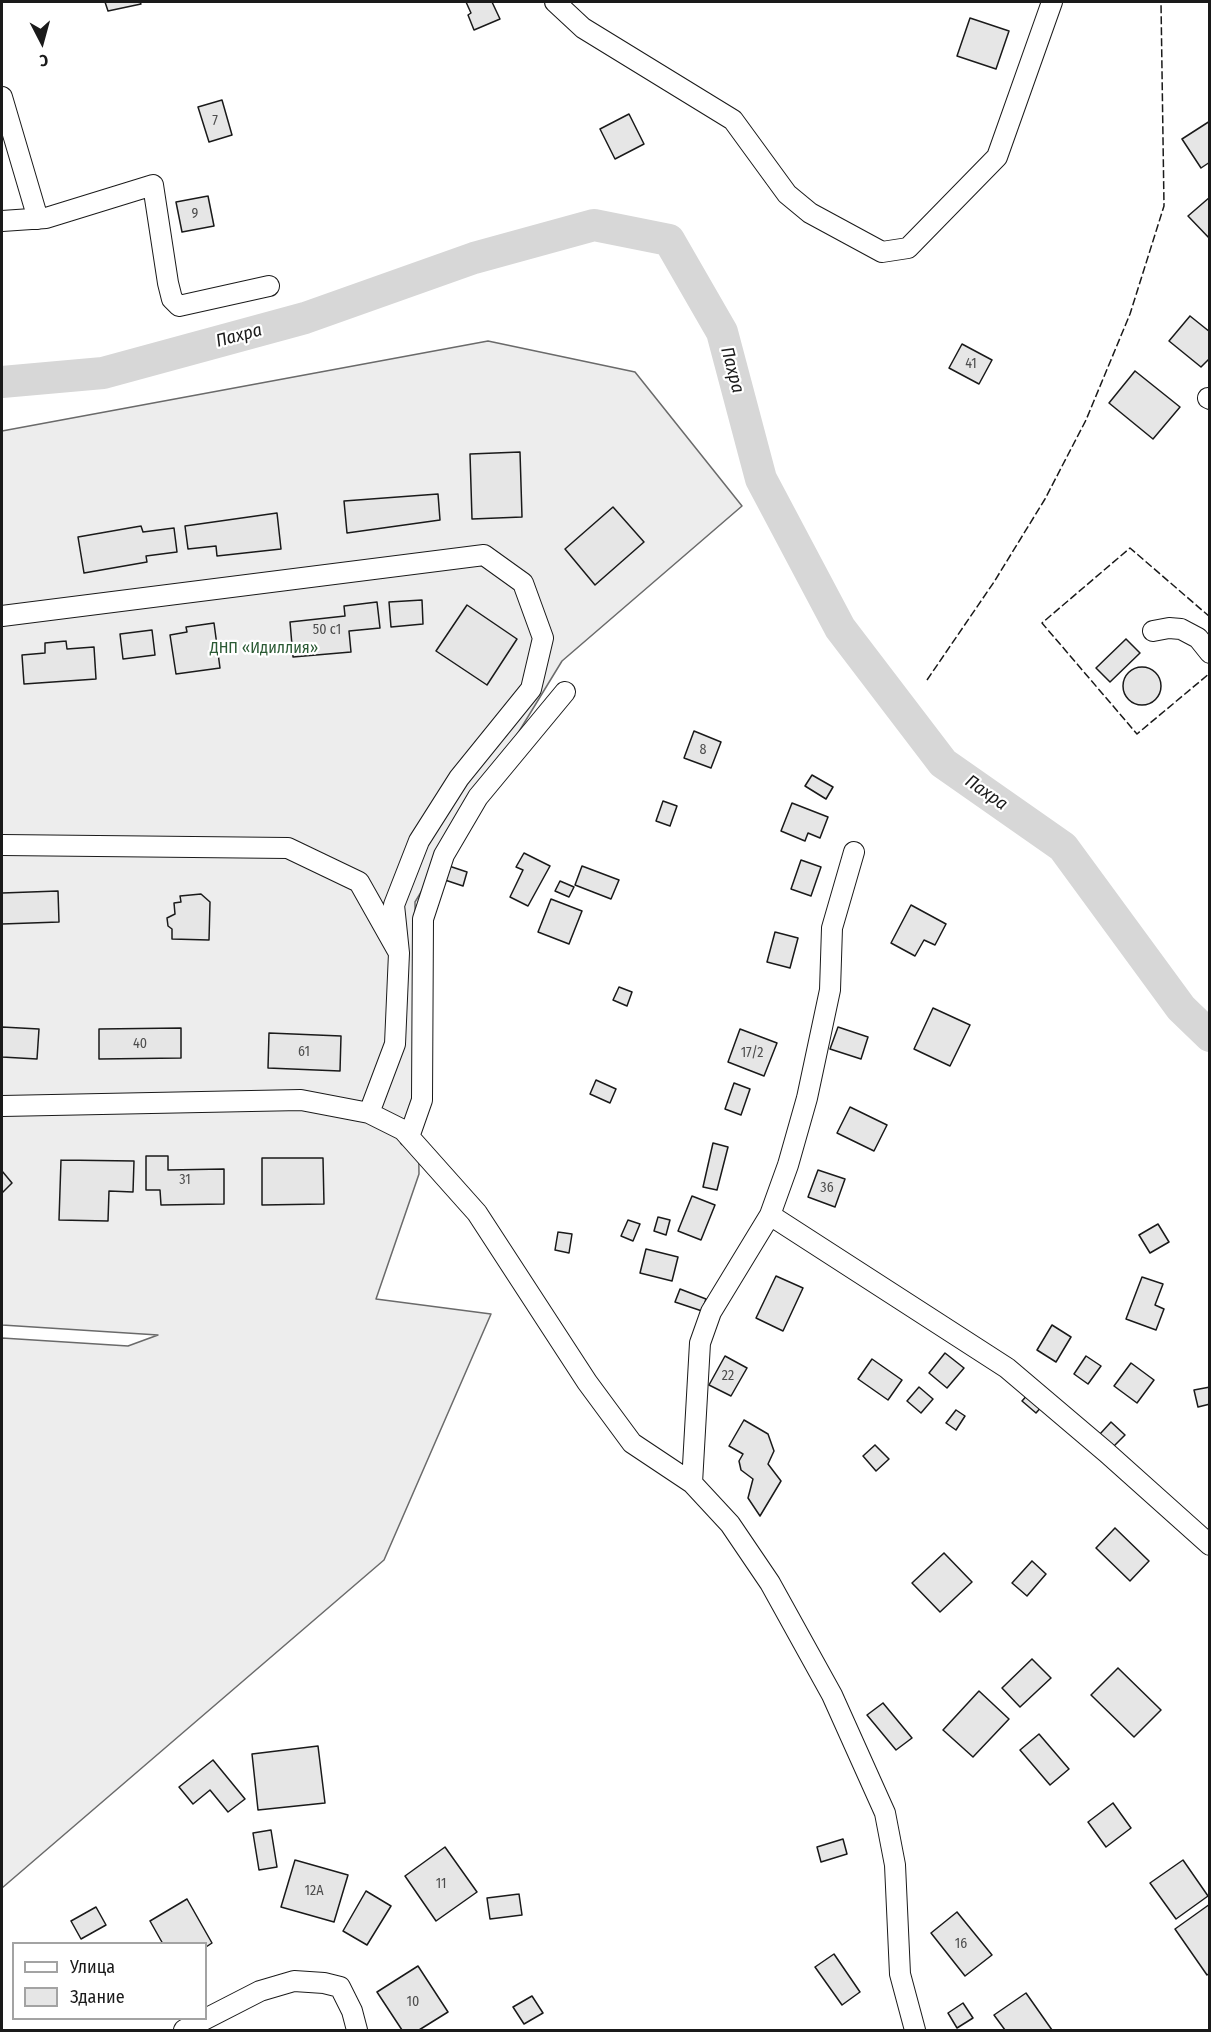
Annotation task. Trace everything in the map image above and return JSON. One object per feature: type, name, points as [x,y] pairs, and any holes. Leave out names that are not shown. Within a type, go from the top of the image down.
[{"type":"street","points":[[555,2],[583,28],[733,120],[787,194],[810,213],[882,252],[908,248],[997,157],[1052,2]]},
{"type":"street","points":[[2,97],[38,219]]},
{"type":"street","points":[[2,221],[38,219],[153,185],[168,283],[172,299],[179,306],[269,286]]},
{"type":"street","points":[[2,616],[484,555],[523,583],[543,638],[531,689],[459,778],[419,841],[394,905],[399,953],[395,1044],[369,1113]]},
{"type":"street","points":[[1153,631],[1181,629],[1198,638],[1209,652]]},
{"type":"street","points":[[409,1137],[422,1100],[423,919],[444,855],[478,798],[565,692]]},
{"type":"street","points":[[2,845],[288,848],[359,882],[399,953]]},
{"type":"street","points":[[692,1483],[700,1343],[711,1312],[770,1215],[788,1165],[807,1098],[830,990],[832,928],[854,852]]},
{"type":"street","points":[[2,1106],[301,1100],[369,1113],[403,1130],[477,1213],[587,1382],[633,1443],[692,1483],[730,1524],[770,1583],[832,1695],[885,1814],[895,1864],[900,1974],[915,2031]]},
{"type":"street","points":[[770,1215],[1007,1368],[1106,1452],[1209,1545]]},
{"type":"street","points":[[207,2019],[260,1991],[294,1981],[324,1983],[340,1987],[352,2011],[357,2031]]},
{"type":"street","points":[[184,2031],[205,2020]]},
{"type":"shaded area","name":"ДНП «Идиллия»","points":[[488,341],[635,372],[742,506],[562,661],[415,902],[419,1174],[376,1299],[491,1314],[384,1560],[2,1888],[2,1338],[128,1346],[158,1335],[2,1325],[2,431]]},
{"type":"building","points":[[105,2],[140,2],[141,4],[108,11]]},
{"type":"building","points":[[466,2],[492,2],[500,19],[474,30]]},
{"type":"building","points":[[970,18],[1009,31],[996,69],[957,56]]},
{"type":"building","points":[[222,100],[232,135],[209,142],[198,107]]},
{"type":"building","points":[[629,114],[644,144],[615,159],[600,129]]},
{"type":"building","points":[[1210,121],[1210,162],[1201,168],[1182,139]]},
{"type":"building","points":[[208,196],[214,226],[182,232],[176,202]]},
{"type":"building","points":[[1210,197],[1210,239],[1188,216]]},
{"type":"building","points":[[1190,316],[1210,332],[1210,358],[1201,367],[1169,341]]},
{"type":"building","points":[[962,344],[992,360],[979,384],[949,368]]},
{"type":"building","points":[[1135,371],[1180,407],[1153,439],[1109,403]]},
{"type":"building","points":[[520,452],[522,517],[472,519],[470,454]]},
{"type":"building","points":[[438,494],[440,520],[347,533],[344,501]]},
{"type":"building","points":[[613,507],[644,542],[595,585],[565,549]]},
{"type":"building","points":[[277,513],[281,549],[217,556],[216,546],[188,549],[185,526]]},
{"type":"building","points":[[141,526],[143,532],[174,528],[177,552],[146,556],[147,562],[84,573],[78,537]]},
{"type":"building","points":[[422,600],[423,624],[391,627],[389,602]]},
{"type":"building","points":[[377,602],[380,628],[349,631],[351,652],[293,657],[290,622],[345,616],[344,606]]},
{"type":"building","points":[[467,605],[517,639],[487,685],[436,651]]},
{"type":"building","points":[[214,623],[220,668],[176,674],[170,635],[187,632],[186,627]]},
{"type":"building","points":[[152,630],[155,655],[123,659],[120,634]]},
{"type":"building","points":[[1126,639],[1140,653],[1110,682],[1096,668]]},
{"type":"building","points":[[66,641],[67,649],[94,647],[96,679],[24,684],[22,655],[45,653],[45,643]]},
{"type":"building","points":[[1142,667],[1156,672],[1161,686],[1156,700],[1142,705],[1128,700],[1123,686],[1128,672]]},
{"type":"building","points":[[694,731],[721,742],[711,768],[684,758]]},
{"type":"building","points":[[812,775],[833,787],[826,799],[805,786]]},
{"type":"building","points":[[663,801],[677,806],[670,826],[656,821]]},
{"type":"building","points":[[792,803],[828,817],[820,838],[808,833],[805,841],[781,831]]},
{"type":"building","points":[[524,853],[550,866],[528,906],[510,897],[523,870],[516,867]]},
{"type":"building","points":[[801,860],[821,867],[811,896],[791,889]]},
{"type":"building","points":[[449,866],[467,872],[463,886],[445,880]]},
{"type":"building","points":[[582,866],[619,880],[611,899],[575,885]]},
{"type":"building","points":[[560,881],[574,887],[569,897],[555,891]]},
{"type":"building","points":[[58,891],[59,922],[2,924],[2,893]]},
{"type":"building","points":[[201,894],[210,902],[209,940],[172,939],[172,929],[168,926],[167,918],[175,914],[174,903],[181,902],[180,896]]},
{"type":"building","points":[[551,899],[582,911],[569,944],[538,932]]},
{"type":"building","points":[[911,905],[946,924],[935,945],[924,940],[915,956],[891,943]]},
{"type":"building","points":[[775,932],[798,938],[790,968],[767,962]]},
{"type":"building","points":[[619,987],[632,992],[627,1006],[613,1000]]},
{"type":"building","points":[[933,1008],[970,1025],[950,1066],[914,1049]]},
{"type":"building","points":[[2,1027],[39,1029],[37,1059],[2,1057]]},
{"type":"building","points":[[838,1027],[868,1037],[861,1059],[830,1049]]},
{"type":"building","points":[[181,1028],[181,1058],[99,1059],[99,1029]]},
{"type":"building","points":[[740,1029],[777,1043],[764,1076],[728,1062]]},
{"type":"building","points":[[269,1033],[341,1036],[340,1071],[268,1068]]},
{"type":"building","points":[[596,1080],[616,1089],[610,1103],[590,1094]]},
{"type":"building","points":[[734,1083],[750,1089],[741,1115],[725,1109]]},
{"type":"building","points":[[850,1107],[887,1125],[874,1151],[837,1133]]},
{"type":"building","points":[[713,1143],[728,1147],[717,1190],[703,1187]]},
{"type":"building","points":[[146,1156],[168,1156],[168,1170],[224,1169],[224,1204],[161,1205],[160,1190],[146,1190]]},
{"type":"building","points":[[262,1158],[323,1158],[324,1204],[262,1205]]},
{"type":"building","points":[[61,1160],[134,1161],[133,1192],[109,1191],[108,1221],[59,1220]]},
{"type":"building","points":[[818,1170],[845,1179],[835,1207],[808,1197]]},
{"type":"building","points":[[2,1171],[12,1183],[2,1193]]},
{"type":"building","points":[[692,1196],[715,1205],[701,1240],[678,1231]]},
{"type":"building","points":[[658,1217],[670,1220],[666,1235],[654,1231]]},
{"type":"building","points":[[628,1220],[640,1224],[633,1241],[621,1236]]},
{"type":"building","points":[[1158,1224],[1169,1242],[1150,1253],[1139,1235]]},
{"type":"building","points":[[558,1232],[572,1234],[569,1253],[555,1250]]},
{"type":"building","points":[[646,1249],[678,1257],[672,1281],[640,1273]]},
{"type":"building","points":[[776,1276],[803,1288],[783,1331],[756,1318]]},
{"type":"building","points":[[1142,1277],[1163,1284],[1155,1305],[1164,1309],[1156,1330],[1126,1319]]},
{"type":"building","points":[[680,1289],[706,1299],[702,1311],[675,1302]]},
{"type":"building","points":[[1052,1325],[1071,1337],[1056,1362],[1037,1350]]},
{"type":"building","points":[[945,1353],[964,1368],[947,1388],[929,1373]]},
{"type":"building","points":[[725,1356],[747,1368],[731,1396],[709,1385]]},
{"type":"building","points":[[1086,1356],[1101,1366],[1088,1384],[1074,1374]]},
{"type":"building","points":[[872,1359],[902,1380],[888,1400],[858,1379]]},
{"type":"building","points":[[1131,1363],[1154,1380],[1137,1403],[1114,1386]]},
{"type":"building","points":[[919,1387],[933,1399],[921,1413],[907,1401]]},
{"type":"building","points":[[1210,1387],[1210,1404],[1198,1407],[1194,1390]]},
{"type":"building","points":[[1030,1392],[1043,1405],[1036,1413],[1022,1401]]},
{"type":"building","points":[[956,1410],[965,1416],[956,1430],[946,1423]]},
{"type":"building","points":[[744,1420],[768,1434],[774,1451],[768,1464],[781,1481],[760,1516],[748,1498],[753,1479],[741,1470],[739,1461],[743,1454],[729,1446]]},
{"type":"building","points":[[1111,1422],[1125,1435],[1113,1447],[1100,1434]]},
{"type":"building","points":[[875,1445],[889,1459],[876,1471],[863,1456]]},
{"type":"building","points":[[1115,1528],[1149,1561],[1130,1581],[1096,1548]]},
{"type":"building","points":[[944,1553],[972,1582],[940,1612],[912,1583]]},
{"type":"building","points":[[1032,1561],[1046,1574],[1027,1596],[1012,1583]]},
{"type":"building","points":[[1032,1659],[1051,1678],[1020,1707],[1002,1688]]},
{"type":"building","points":[[1118,1668],[1161,1710],[1134,1737],[1091,1695]]},
{"type":"building","points":[[979,1691],[1009,1719],[973,1757],[943,1730]]},
{"type":"building","points":[[883,1703],[912,1738],[896,1750],[867,1715]]},
{"type":"building","points":[[1039,1734],[1069,1769],[1050,1785],[1020,1750]]},
{"type":"building","points":[[318,1746],[325,1803],[258,1810],[252,1754]]},
{"type":"building","points":[[213,1760],[245,1799],[228,1812],[210,1790],[193,1804],[179,1787]]},
{"type":"building","points":[[1113,1803],[1131,1828],[1106,1847],[1088,1822]]},
{"type":"building","points":[[271,1830],[277,1867],[259,1870],[253,1833]]},
{"type":"building","points":[[843,1839],[847,1854],[821,1862],[817,1847]]},
{"type":"building","points":[[445,1847],[477,1892],[436,1921],[405,1876]]},
{"type":"building","points":[[295,1860],[348,1875],[334,1922],[281,1907]]},
{"type":"building","points":[[1183,1860],[1208,1896],[1176,1919],[1150,1883]]},
{"type":"building","points":[[366,1891],[391,1906],[367,1945],[343,1931]]},
{"type":"building","points":[[519,1894],[522,1915],[490,1919],[487,1898]]},
{"type":"building","points":[[187,1899],[212,1943],[207,1946],[207,1942],[162,1942],[150,1921]]},
{"type":"building","points":[[1210,1904],[1210,1973],[1207,1975],[1175,1929]]},
{"type":"building","points":[[96,1907],[106,1925],[81,1939],[71,1921]]},
{"type":"building","points":[[957,1912],[992,1955],[965,1976],[931,1933]]},
{"type":"building","points":[[834,1954],[860,1992],[842,2005],[815,1967]]},
{"type":"building","points":[[418,1966],[448,2012],[419,2030],[402,2030],[377,1992]]},
{"type":"building","points":[[1026,1993],[1052,2030],[1005,2030],[994,2015]]},
{"type":"building","points":[[532,1996],[543,2013],[524,2024],[513,2007]]},
{"type":"building","points":[[963,2003],[973,2018],[957,2028],[948,2013]]},
{"type":"waterway","name":"Пахра","points":[[2,382],[103,373],[305,318],[474,258],[594,225],[669,240],[722,332],[761,479],[840,628],[943,763],[1063,847],[1181,1008],[1210,1036]]},
{"type":"fence","points":[[927,680],[994,582],[1045,499],[1086,420],[1130,314],[1164,206],[1161,2]]},
{"type":"fence","points":[[1210,617],[1130,548],[1042,623],[1137,734],[1210,673]]}]
